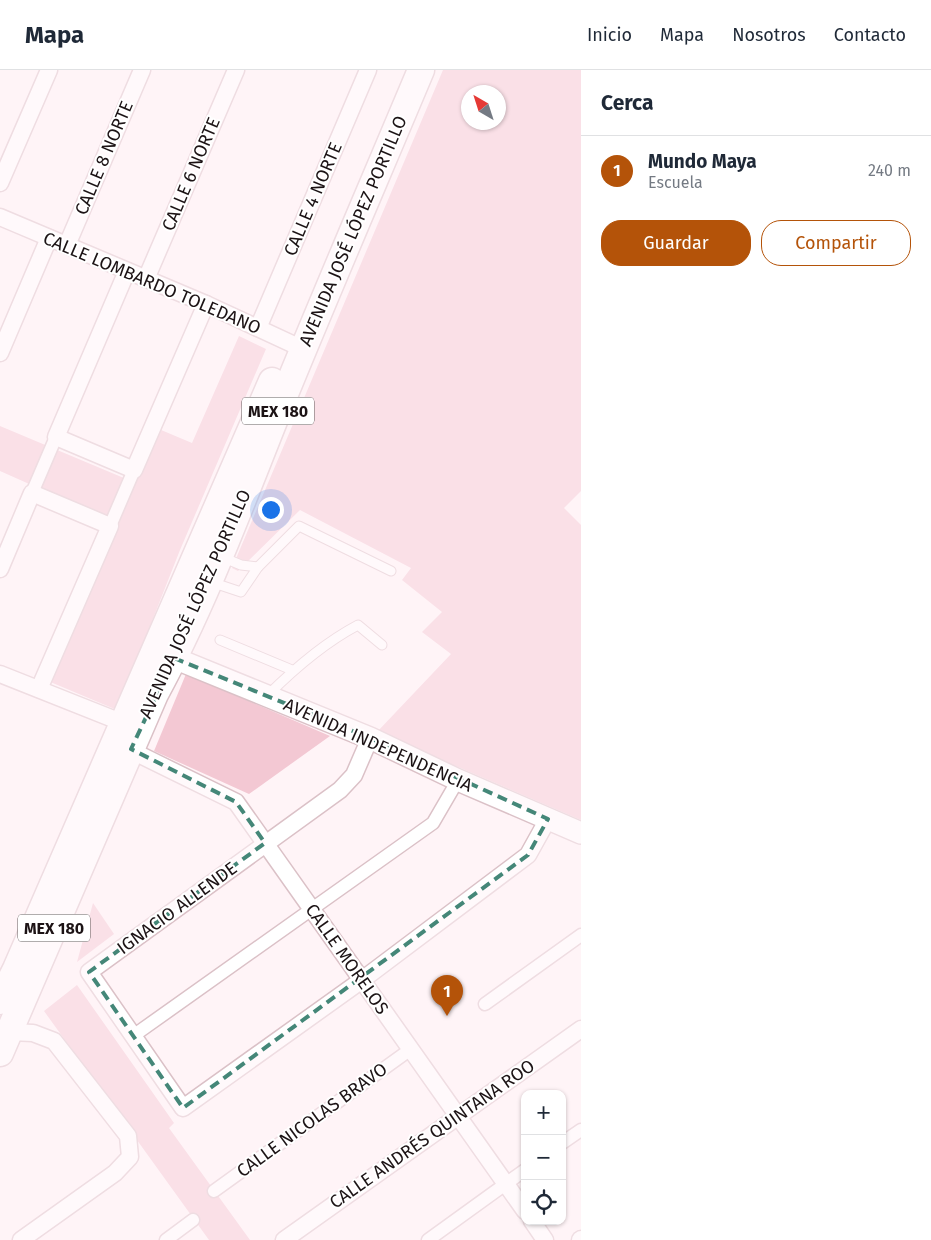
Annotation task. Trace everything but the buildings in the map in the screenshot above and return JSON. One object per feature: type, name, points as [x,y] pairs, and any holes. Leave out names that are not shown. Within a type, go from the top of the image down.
[{"type":"main road","name":"AVENIDA JOSÉ LÓPEZ PORTILLO","points":[[0,1001],[127,736],[174,658],[210,581],[296,346],[402,70]]},
{"type":"main road","name":"AVENIDA JOSÉ LÓPEZ PORTILLO","points":[[5,1042],[127,736],[296,346],[421,70]]},
{"type":"street","points":[[0,183],[49,70]]},
{"type":"street","name":"CALLE 8 NORTE","points":[[67,246],[142,70]]},
{"type":"street","name":"CALLE 6 NORTE","points":[[146,278],[236,70]]},
{"type":"street","name":"CALLE 4 NORTE","points":[[258,328],[368,70]]},
{"type":"street","name":"CALLE LOMBARDO TOLEDANO","points":[[0,217],[206,304],[296,346]]},
{"type":"street","points":[[0,353],[49,238]]},
{"type":"street","points":[[0,569],[127,271]]},
{"type":"street","points":[[39,689],[206,304]]},
{"type":"street","points":[[56,437],[134,470]]},
{"type":"street","points":[[32,493],[110,526]]},
{"type":"street","name":"AVENIDA INDEPENDENCIA","points":[[174,658],[370,738],[458,780],[581,833]]},
{"type":"street","name":"CALLE MORELOS","points":[[3,678],[39,689],[127,736],[236,802],[521,1205]]},
{"type":"street","name":"IGNACIO ALLENDE","points":[[133,1036],[89,972],[340,790],[354,775],[370,738]]},
{"type":"street","points":[[458,780],[433,823],[133,1036],[183,1108],[362,980],[528,855],[548,819]]},
{"type":"street","points":[[485,1004],[581,935]]},
{"type":"street","name":"CALLE ANDRÉS QUINTANA ROO","points":[[284,1240],[581,1029]]},
{"type":"street","points":[[5,1042],[33,1032],[54,1041],[128,1136],[130,1157],[115,1173],[21,1240]]},
{"type":"street","name":"CALLE NICOLAS BRAVO","points":[[214,1190],[410,1049]]},
{"type":"street","points":[[566,1140],[581,1130]]},
{"type":"street","points":[[428,1240],[521,1173]]},
{"type":"street","points":[[166,1240],[193,1220]]},
{"type":"street","points":[[535,1225],[545,1240]]},
{"type":"lane","points":[[210,581],[241,592],[258,567],[299,526],[391,570]]},
{"type":"lane","points":[[219,556],[241,565],[258,567]]},
{"type":"lane","points":[[266,697],[292,670],[340,634],[358,625],[382,645]]},
{"type":"lane","points":[[220,640],[292,670]]},
{"type":"highlighted area","points":[[174,658],[370,738],[548,819],[528,855],[183,1108],[89,972],[265,843],[236,802],[131,749]]},
{"type":"shaded area","points":[[443,70],[581,70],[581,491],[564,508],[581,525],[581,820],[377,732],[451,654],[422,632],[442,612],[402,580],[411,568],[300,510],[238,571],[232,568]]},
{"type":"shaded area","points":[[239,336],[266,349],[180,550],[117,710],[48,681],[117,523],[0,471],[0,426],[131,481],[154,427],[192,443]]},
{"type":"shaded area","points":[[186,674],[330,736],[249,794],[154,751]]},
{"type":"shaded area","points":[[93,903],[114,934],[77,962]]},
{"type":"shaded area","points":[[77,985],[174,1123],[169,1128],[250,1240],[209,1240],[44,1011]]},
{"type":"place","name":"Mundo Maya","points":[[447,1016]]}]
